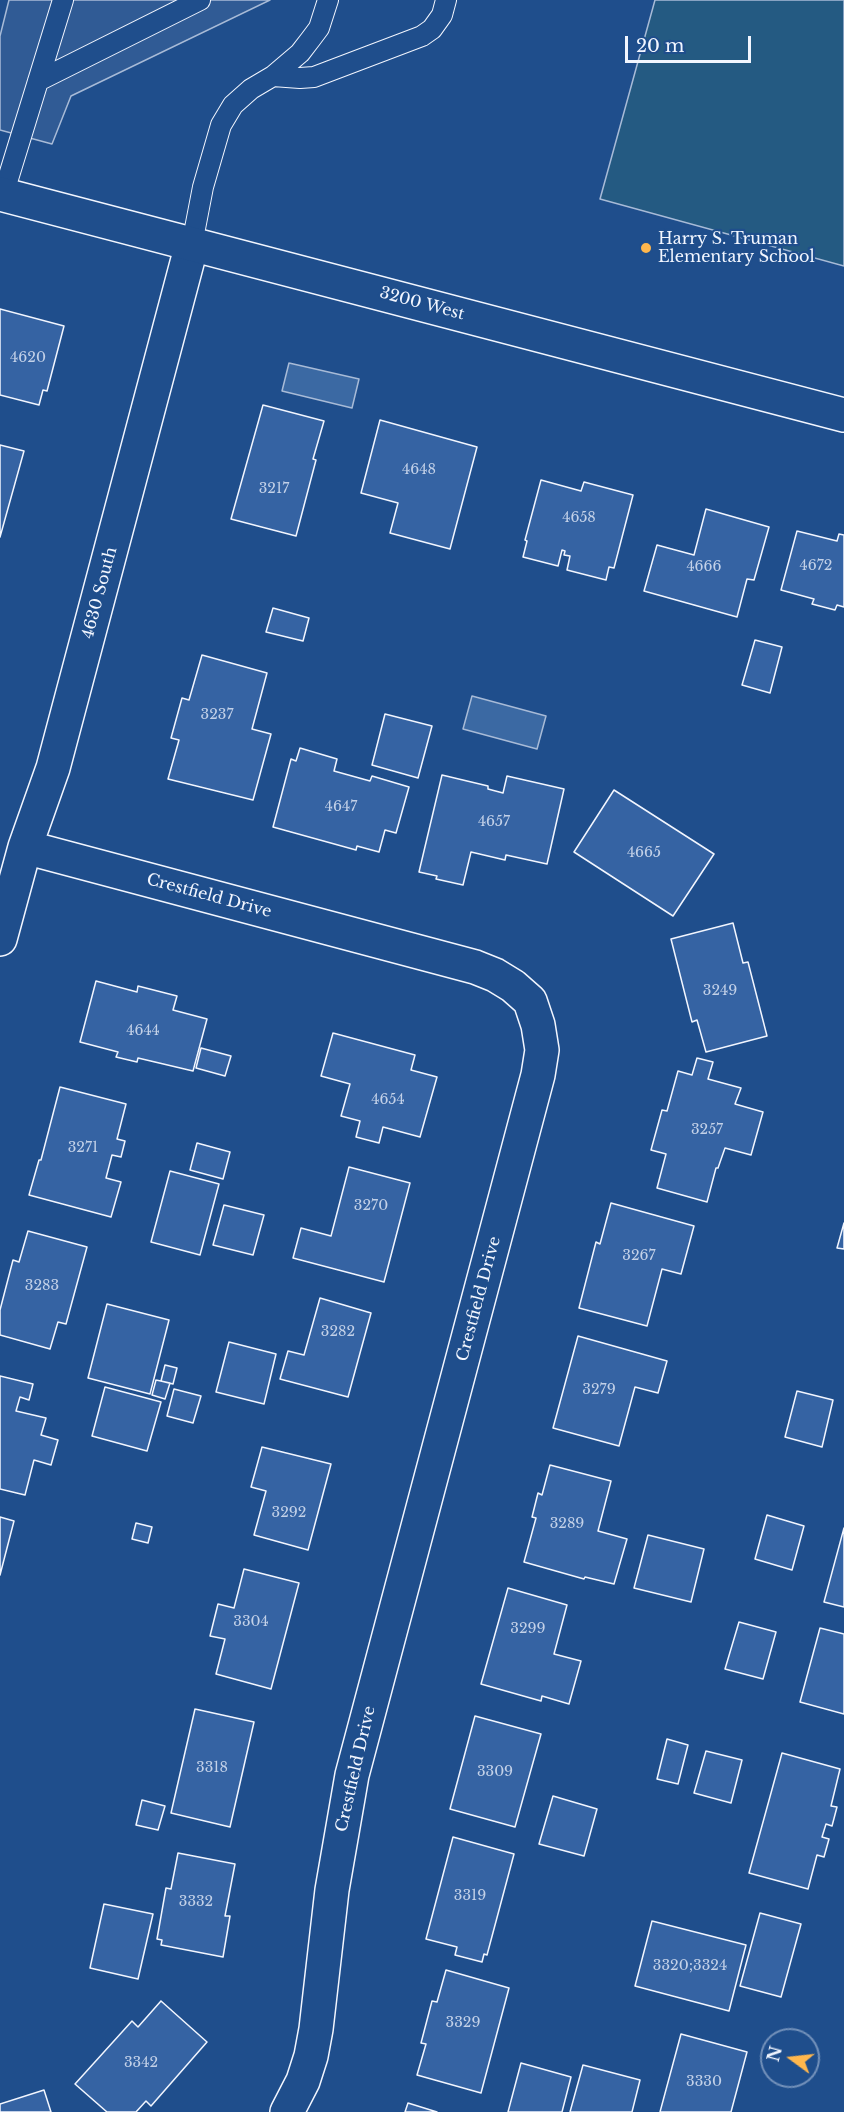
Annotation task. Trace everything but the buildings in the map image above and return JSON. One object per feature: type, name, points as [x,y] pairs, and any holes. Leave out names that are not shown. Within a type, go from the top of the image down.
[{"type":"street","name":"3200 West","points":[[2,195],[844,415]]},
{"type":"street","name":"4630 South","points":[[0,939],[25,847],[53,768],[192,244]]},
{"type":"street","name":"Crestfield Drive","points":[[25,847],[475,967],[495,975],[530,1001],[538,1025],[542,1050],[538,1075],[352,1775],[332,1890],[311,2055],[303,2081],[287,2112]]},
{"type":"lane","points":[[2,195],[63,0]]},
{"type":"lane","points":[[38,81],[200,0]]},
{"type":"lane","points":[[192,244],[202,187],[220,125],[233,105],[251,88],[273,76],[300,53],[319,28],[328,0]]},
{"type":"lane","points":[[273,76],[314,77],[422,36],[432,29],[442,15],[446,0]]},
{"type":"shaded area","points":[[9,0],[270,0],[71,96],[52,144],[0,130],[0,36]]},
{"type":"shaded area","points":[[655,0],[844,0],[844,266],[600,199]]},
{"type":"shaded area","points":[[289,363],[359,379],[352,408],[282,391]]},
{"type":"shaded area","points":[[472,696],[546,716],[537,749],[463,729]]},
{"type":"place","name":"Harry S. Truman Elementary School","points":[[646,248]]}]
